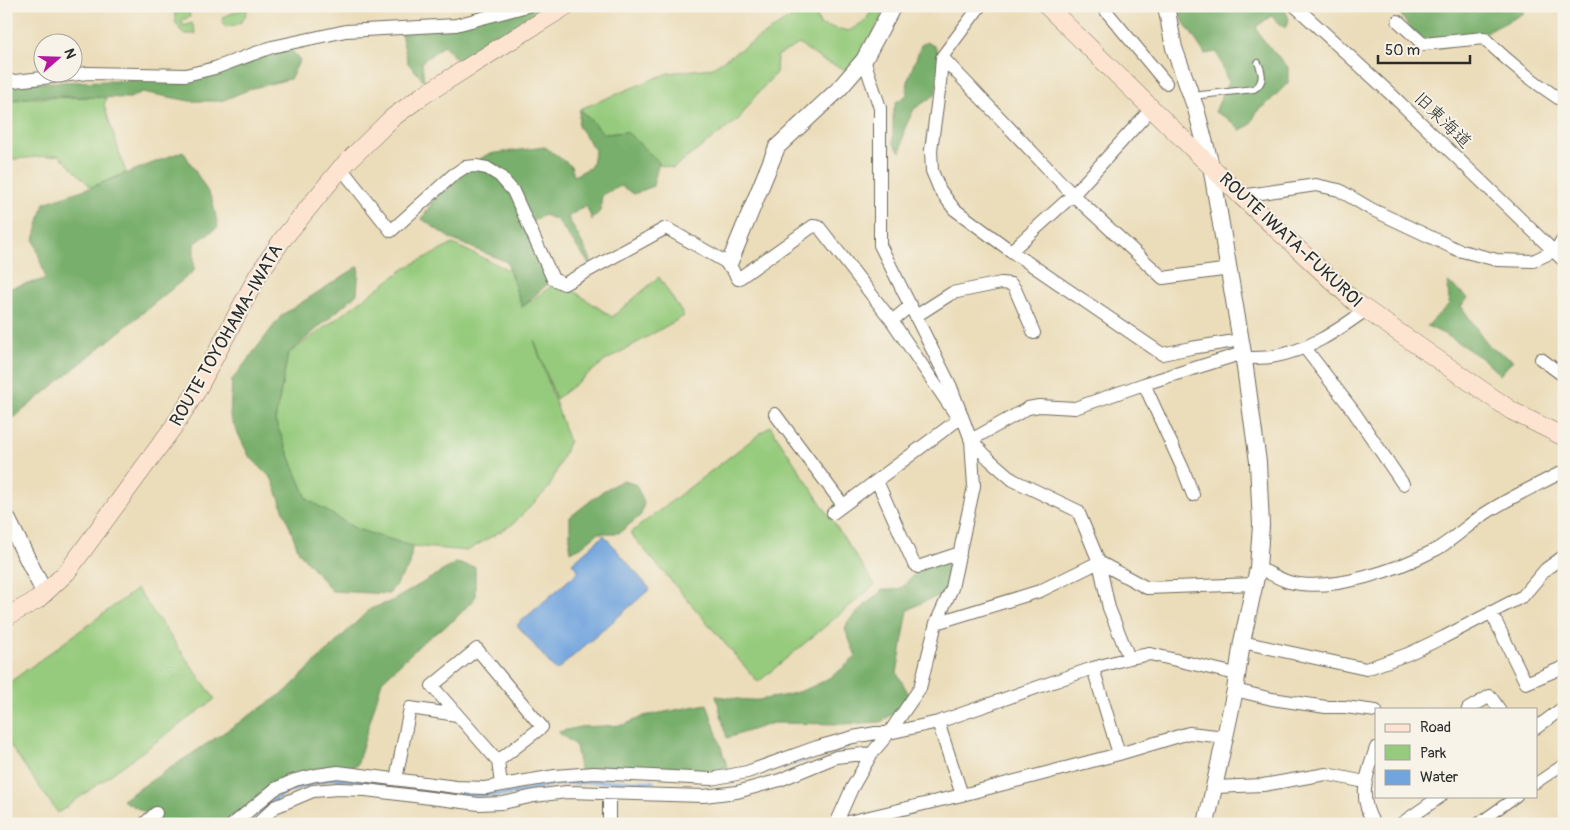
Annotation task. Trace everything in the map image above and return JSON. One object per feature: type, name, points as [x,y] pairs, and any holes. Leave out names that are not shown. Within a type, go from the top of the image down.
[{"type":"main road","name":"ROUTE TOYOHAMA-IWATA","points":[[6,617],[37,600],[67,572],[174,426],[200,385],[258,275],[282,240],[341,168],[392,118],[422,96],[566,6]]},
{"type":"main road","name":"ROUTE IWATA-FUKUROI","points":[[1047,6],[1241,196],[1354,302],[1512,411],[1564,437]]},
{"type":"street","points":[[6,82],[88,74],[186,75],[215,68],[272,47],[346,31],[456,25],[527,6]]},
{"type":"street","points":[[729,264],[777,147],[839,89],[864,60],[893,6]]},
{"type":"street","points":[[980,6],[942,57],[931,150],[932,171],[940,190],[954,209],[1010,251],[1162,354],[1243,350],[1272,357],[1305,348],[1334,333],[1366,310]]},
{"type":"street","points":[[1102,6],[1166,83]]},
{"type":"street","points":[[1166,6],[1174,48],[1191,96],[1211,166],[1243,350],[1258,462],[1261,525],[1256,576],[1206,824]]},
{"type":"street","name":"旧東海道","points":[[1295,6],[1393,96],[1564,261]]},
{"type":"street","points":[[1398,21],[1422,44],[1484,38],[1505,59],[1532,81],[1564,102]]},
{"type":"street","points":[[942,57],[1074,195],[1163,278],[1230,269]]},
{"type":"street","points":[[838,824],[852,788],[872,753],[889,733],[920,688],[936,623],[952,588],[974,486],[971,440],[951,387],[880,245],[880,108],[864,60]]},
{"type":"street","points":[[1010,251],[1074,195],[1152,108]]},
{"type":"street","points":[[341,168],[391,231],[453,175],[465,167],[487,168],[500,176],[513,192],[553,279],[564,284],[666,228],[729,264],[738,279],[813,226],[819,227],[892,321],[959,419],[971,440],[1013,480],[1078,512],[1099,562],[1110,608],[1129,658]]},
{"type":"street","points":[[1241,196],[1316,185],[1339,190],[1371,209],[1458,250],[1497,260],[1533,261],[1554,251],[1564,239]]},
{"type":"street","points":[[892,321],[952,293],[1001,283],[1011,284],[1016,289],[1034,333]]},
{"type":"street","points":[[1305,348],[1354,412],[1403,484]]},
{"type":"street","points":[[971,440],[1028,408],[1039,406],[1075,408],[1243,350]]},
{"type":"street","points":[[1541,359],[1564,376]]},
{"type":"street","points":[[1144,384],[1184,469],[1193,495]]},
{"type":"street","points":[[775,414],[838,509],[959,419]]},
{"type":"street","points":[[1099,562],[1147,588],[1256,576],[1310,584],[1336,583],[1360,579],[1412,560],[1438,548],[1488,512],[1564,471]]},
{"type":"street","points":[[877,480],[913,562],[918,567],[960,553]]},
{"type":"street","points":[[6,516],[45,594]]},
{"type":"street","points":[[1242,642],[1366,669],[1408,654],[1523,596],[1546,569],[1564,556]]},
{"type":"street","points":[[936,623],[1040,591],[1099,562]]},
{"type":"street","points":[[1492,612],[1526,683],[1564,667]]},
{"type":"street","points":[[498,761],[542,727],[477,649],[432,686],[498,761],[500,785]]},
{"type":"street","points":[[233,824],[275,789],[295,780],[316,774],[338,772],[456,787],[485,788],[555,776],[594,773],[711,779],[747,772],[816,746],[853,737],[889,733],[938,722],[1093,668],[1150,654],[1235,682],[1272,699],[1326,707],[1375,711]]},
{"type":"street","points":[[1093,668],[1119,754]]},
{"type":"street","points":[[1470,708],[1490,696],[1498,708]]},
{"type":"street","points":[[396,779],[410,708],[457,715]]},
{"type":"street","points":[[1538,727],[1562,711]]},
{"type":"street","points":[[938,722],[962,795]]},
{"type":"street","points":[[838,824],[962,795],[1119,754],[1189,733],[1225,737]]},
{"type":"street","points":[[1374,824],[1367,813],[1365,782],[1375,751]]},
{"type":"street","points":[[257,824],[275,808],[313,791],[338,789],[366,790],[479,804],[503,804],[534,796],[567,792],[704,796],[737,792],[780,780],[836,757],[872,753]]},
{"type":"street","points":[[1538,782],[1564,764]]},
{"type":"street","points":[[1214,787],[1263,785],[1326,774],[1365,782]]},
{"type":"street","points":[[366,790],[369,776]]},
{"type":"street","points":[[660,795],[662,776]]},
{"type":"street","points":[[609,794],[609,824]]},
{"type":"street","points":[[1401,824],[1438,798]]},
{"type":"street","points":[[1478,824],[1514,798]]},
{"type":"street","points":[[144,824],[156,813]]},
{"type":"lane","points":[[1191,96],[1254,89],[1259,86],[1262,80],[1258,63]]},
{"type":"green space","points":[[180,6],[188,6],[190,17],[182,20],[183,26],[192,23],[196,34],[183,34],[176,23],[174,9]]},
{"type":"green space","points":[[242,6],[248,6],[241,22],[225,27],[222,17],[241,10]]},
{"type":"green space","points":[[517,6],[567,6],[461,65],[444,45],[422,62],[424,81],[408,63],[401,34]]},
{"type":"green space","points":[[809,6],[813,6],[820,25],[849,31],[866,20],[874,6],[887,6],[853,73],[822,60],[799,44],[777,56],[776,73],[757,94],[738,120],[673,168],[655,164],[627,132],[604,134],[580,109],[668,73],[711,68]]},
{"type":"green space","points":[[1181,6],[1280,6],[1285,10],[1289,19],[1285,28],[1271,16],[1256,27],[1262,39],[1288,67],[1288,83],[1258,110],[1250,125],[1240,130],[1227,118],[1215,112],[1228,82],[1217,52],[1205,54],[1181,18]]},
{"type":"green space","points":[[1403,6],[1518,6],[1524,13],[1472,40],[1438,48],[1412,32],[1401,15]]},
{"type":"green space","points":[[927,42],[934,46],[942,57],[935,95],[914,109],[904,130],[901,153],[893,143],[893,113],[896,102],[907,95],[908,82],[921,45]]},
{"type":"green space","points":[[286,44],[300,60],[290,79],[253,88],[221,101],[190,101],[142,92],[130,98],[37,96],[6,101],[6,83],[166,80]]},
{"type":"green space","points":[[107,97],[104,105],[126,173],[91,187],[59,155],[6,160],[6,102],[26,98]]},
{"type":"green space","points":[[580,109],[604,134],[627,132],[659,162],[653,186],[634,194],[621,186],[602,195],[600,211],[592,220],[586,205],[568,217],[590,258],[593,269],[557,220],[544,215],[531,222],[553,279],[522,307],[507,262],[451,239],[422,219],[444,182],[488,154],[545,147],[571,166],[574,176],[591,167],[595,150],[578,126]]},
{"type":"green space","points":[[183,151],[212,199],[218,227],[194,244],[194,271],[6,424],[6,289],[46,279],[34,240],[44,203],[100,184]]},
{"type":"green space","points":[[453,244],[509,270],[522,307],[559,281],[612,317],[659,277],[684,316],[605,361],[556,399],[534,340],[569,442],[549,488],[513,524],[467,551],[412,546],[356,529],[307,499],[275,421],[288,354],[407,267]]},
{"type":"green space","points":[[359,266],[357,294],[288,354],[275,421],[307,499],[356,529],[412,546],[410,565],[389,594],[332,591],[299,552],[272,479],[249,456],[230,417],[232,380],[282,315]]},
{"type":"green space","points":[[1448,282],[1468,298],[1461,306],[1488,345],[1513,360],[1500,375],[1483,359],[1448,336],[1427,326],[1449,304]]},
{"type":"green space","points":[[770,426],[875,585],[758,682],[630,533]]},
{"type":"green space","points":[[623,480],[636,485],[644,502],[641,515],[619,533],[598,533],[581,547],[570,552],[570,517],[603,491]]},
{"type":"green space","points":[[960,553],[950,592],[925,601],[908,610],[897,673],[912,700],[881,722],[843,724],[773,723],[727,738],[716,696],[742,700],[761,700],[794,693],[827,679],[856,656],[845,629],[848,621],[882,590],[898,589],[905,585],[919,571]]},
{"type":"green space","points":[[456,563],[475,567],[475,598],[454,620],[424,641],[382,681],[357,765],[271,792],[220,824],[167,824],[122,800],[285,692],[370,609],[392,601]]},
{"type":"green space","points":[[137,589],[215,699],[58,813],[6,740],[6,685]]},
{"type":"green space","points":[[707,704],[730,775],[689,778],[648,769],[615,767],[594,773],[581,774],[576,746],[558,732],[580,727],[624,725],[644,716]]},
{"type":"water","points":[[604,535],[650,589],[556,671],[517,625],[579,571],[572,563]]},
{"type":"waterway","points":[[783,766],[857,742]]},
{"type":"waterway","points":[[245,824],[271,801],[288,791],[333,778],[407,787]]},
{"type":"waterway","points":[[459,793],[474,795],[507,794],[553,784],[603,781],[653,782]]}]
